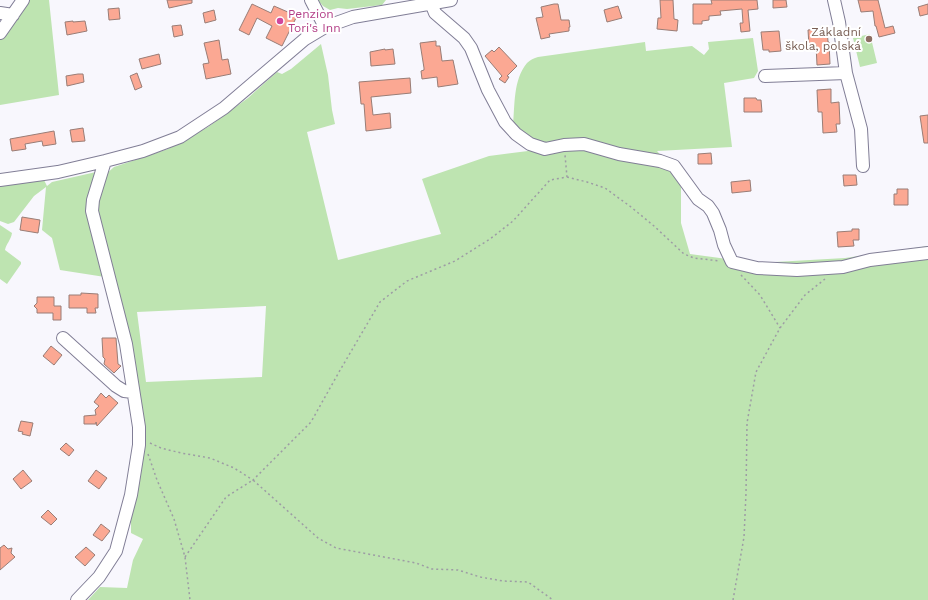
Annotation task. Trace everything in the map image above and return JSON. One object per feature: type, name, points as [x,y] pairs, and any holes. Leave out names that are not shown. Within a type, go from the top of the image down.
[{"type":"street","points":[[0,33],[23,0]]},
{"type":"street","points":[[311,0],[325,27]]},
{"type":"street","points":[[0,180],[58,172],[105,161],[143,151],[180,137],[224,108],[305,39],[325,27],[353,17],[451,0]]},
{"type":"street","points":[[834,0],[839,22],[846,73],[861,130],[863,166]]},
{"type":"street","points":[[431,3],[435,13],[464,38],[471,48],[488,90],[505,122],[516,134],[530,144],[545,149],[564,145],[584,144],[619,154],[660,161],[674,166],[698,199],[708,206],[720,230],[726,251],[732,262],[757,268],[797,270],[843,267],[870,260],[928,253]]},
{"type":"street","points":[[0,13],[13,15]]},
{"type":"street","points":[[765,76],[846,73]]},
{"type":"street","points":[[77,600],[99,577],[116,551],[131,495],[138,452],[139,427],[135,410],[126,344],[92,212],[93,200],[105,161]]},
{"type":"street","points":[[63,338],[116,386],[124,391],[133,392]]},
{"type":"path","points":[[564,145],[567,178]]},
{"type":"path","points":[[185,557],[226,497],[253,480],[311,422],[380,302],[407,281],[455,261],[490,239],[513,221],[550,180],[567,178],[587,182],[605,188],[648,221],[684,254],[694,258],[732,262],[745,280],[760,295],[780,328]]},
{"type":"path","points":[[733,600],[744,537],[748,423],[756,372],[780,328],[805,295],[827,278]]},
{"type":"path","points":[[150,443],[181,453],[210,458],[234,468],[253,480],[318,538],[336,548],[416,563],[432,569],[458,570],[480,577],[503,581],[528,582],[553,600]]},
{"type":"path","points":[[148,454],[157,480],[174,519],[185,557],[190,600]]},
{"type":"green space","points":[[28,0],[49,0],[59,95],[0,105],[0,39],[19,16]]},
{"type":"green space","points":[[318,0],[386,0],[382,5],[347,9],[338,8],[330,10],[323,6]]},
{"type":"green space","points":[[870,34],[877,63],[860,67],[853,38]]},
{"type":"green space","points":[[753,38],[758,71],[754,78],[724,83],[732,147],[657,151],[671,167],[681,187],[681,223],[690,254],[757,263],[845,258],[928,246],[928,600],[88,600],[100,587],[127,588],[133,560],[143,539],[131,533],[131,508],[141,449],[96,214],[97,199],[105,175],[114,167],[168,149],[208,127],[248,98],[277,72],[282,74],[291,69],[321,44],[328,75],[335,124],[307,132],[338,260],[441,234],[422,179],[489,156],[528,151],[544,143],[524,136],[513,125],[519,77],[522,70],[531,60],[538,57],[645,42],[646,51],[692,46],[704,55],[709,49],[708,42]],"holes":[[[266,306],[262,377],[146,382],[137,312]]]},
{"type":"green space","points":[[96,172],[87,210],[105,277],[60,270],[52,238],[42,230],[46,187],[34,196],[14,222],[8,224],[0,221],[0,185],[44,180],[47,186],[52,182]]},
{"type":"green space","points":[[0,225],[12,233],[5,250],[21,262],[7,284],[0,279]]},
{"type":"building","points":[[167,0],[192,0],[192,3],[169,8]]},
{"type":"building","points":[[660,0],[673,0],[674,19],[678,20],[677,31],[657,29],[658,18],[661,18]]},
{"type":"building","points":[[711,0],[757,0],[758,9],[748,10],[750,31],[741,32],[740,23],[743,23],[742,9],[720,11],[721,15],[709,16],[709,20],[702,21],[702,24],[693,24],[693,4],[712,4]]},
{"type":"building","points":[[773,0],[786,0],[787,7],[773,8]]},
{"type":"building","points":[[858,0],[878,0],[885,28],[893,26],[895,33],[879,37],[875,26],[873,11],[861,12]]},
{"type":"building","points":[[252,4],[271,13],[274,6],[297,16],[282,46],[266,38],[272,26],[257,18],[249,35],[239,30]]},
{"type":"building","points":[[558,4],[561,20],[569,20],[569,31],[549,34],[550,37],[541,39],[536,18],[543,17],[541,7]]},
{"type":"building","points":[[928,4],[928,14],[920,16],[918,7]]},
{"type":"building","points":[[618,6],[622,18],[607,22],[604,10]]},
{"type":"building","points":[[119,8],[120,19],[109,20],[108,9]]},
{"type":"building","points":[[214,10],[216,20],[205,23],[203,13]]},
{"type":"building","points":[[85,21],[87,31],[67,35],[65,22]]},
{"type":"building","points":[[181,25],[183,35],[174,37],[172,26]]},
{"type":"building","points":[[827,28],[830,64],[817,65],[816,45],[809,46],[808,30]]},
{"type":"building","points":[[779,31],[781,51],[769,52],[769,50],[763,50],[761,32]]},
{"type":"building","points":[[219,40],[222,60],[228,59],[231,74],[206,79],[203,64],[209,63],[204,43]]},
{"type":"building","points":[[436,41],[436,46],[440,46],[442,61],[453,60],[458,84],[438,87],[437,77],[422,79],[421,71],[424,70],[424,68],[420,43]]},
{"type":"building","points":[[499,47],[517,66],[507,76],[509,77],[505,83],[499,79],[502,76],[485,56],[492,50],[494,52]]},
{"type":"building","points":[[393,49],[395,64],[371,66],[370,52]]},
{"type":"building","points":[[159,54],[161,64],[142,69],[139,59]]},
{"type":"building","points":[[137,73],[142,87],[135,90],[130,76]]},
{"type":"building","points":[[83,74],[84,82],[67,86],[66,76]]},
{"type":"building","points":[[410,78],[411,93],[371,97],[373,115],[390,113],[391,128],[366,131],[364,104],[361,104],[359,82]]},
{"type":"building","points":[[831,89],[831,103],[839,102],[840,124],[836,124],[837,132],[823,133],[822,112],[818,112],[817,90]]},
{"type":"building","points":[[744,98],[756,98],[757,100],[761,100],[762,112],[744,112]]},
{"type":"building","points":[[928,115],[928,143],[924,143],[920,116]]},
{"type":"building","points":[[83,128],[85,141],[72,142],[70,130]]},
{"type":"building","points":[[54,131],[56,144],[43,146],[42,141],[25,144],[26,149],[12,151],[10,139]]},
{"type":"building","points":[[711,153],[712,164],[698,164],[698,154]]},
{"type":"building","points":[[843,175],[856,175],[857,185],[844,186]]},
{"type":"building","points":[[750,180],[751,191],[732,193],[731,182]]},
{"type":"building","points":[[897,189],[908,189],[908,205],[894,205],[894,194],[897,194]]},
{"type":"building","points":[[22,217],[40,220],[38,233],[20,230]]},
{"type":"building","points":[[852,229],[859,229],[859,240],[853,240],[854,246],[838,247],[837,232],[852,231]]},
{"type":"building","points":[[81,293],[98,294],[98,308],[95,308],[96,313],[87,313],[87,308],[69,308],[69,295],[81,295]]},
{"type":"building","points":[[37,297],[54,297],[54,306],[61,306],[61,320],[53,320],[53,313],[37,313],[37,309],[34,306],[37,303]]},
{"type":"building","points":[[102,338],[116,338],[118,364],[121,366],[114,373],[104,364],[105,359],[103,357]]},
{"type":"building","points":[[51,346],[62,355],[54,365],[43,356]]},
{"type":"building","points":[[101,393],[106,398],[109,395],[118,403],[97,426],[96,422],[96,424],[84,424],[84,416],[96,415],[95,410],[99,406],[94,402]]},
{"type":"building","points":[[21,421],[33,423],[30,436],[22,434],[23,432],[18,431]]},
{"type":"building","points":[[66,443],[74,450],[69,456],[60,449]]},
{"type":"building","points":[[23,470],[32,481],[21,489],[13,479]]},
{"type":"building","points":[[96,470],[107,478],[99,489],[88,481]]},
{"type":"building","points":[[48,510],[57,519],[51,525],[41,517]]},
{"type":"building","points":[[101,524],[110,531],[102,541],[93,535]]},
{"type":"building","points":[[4,545],[8,549],[12,548],[11,553],[15,557],[0,570],[0,548]]},
{"type":"building","points":[[86,547],[95,555],[85,566],[75,557]]},
{"type":"place","name":"Penzion Tori's Inn","points":[[280,21]]},
{"type":"place","name":"Základní škola, polská","points":[[869,39]]}]
